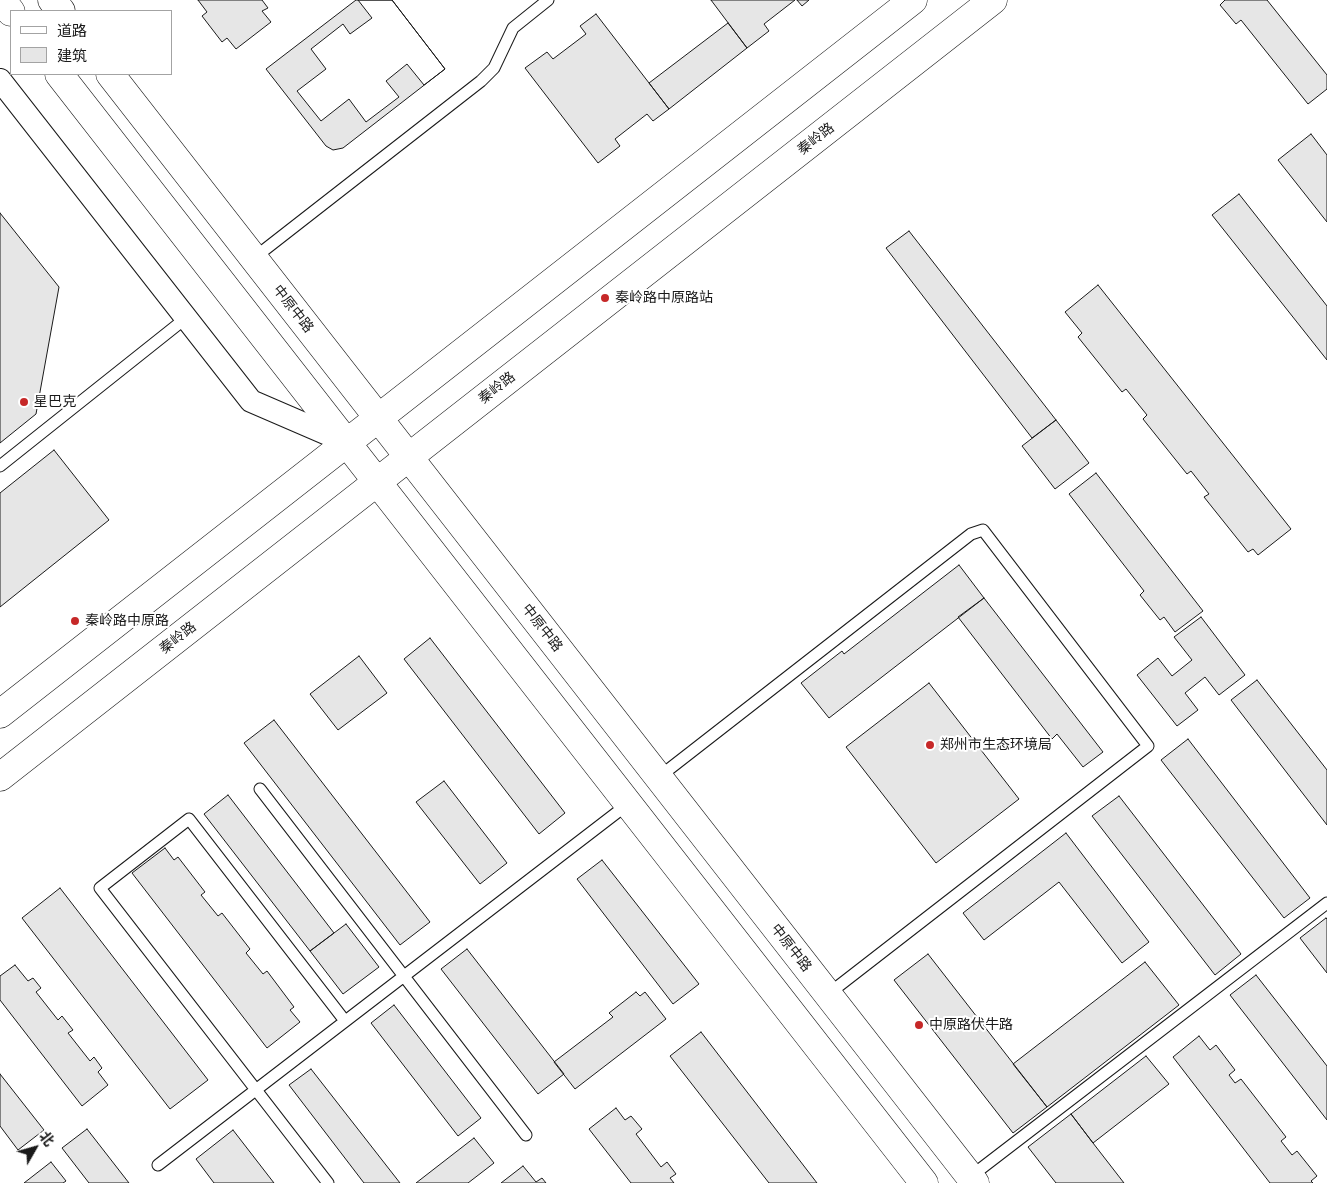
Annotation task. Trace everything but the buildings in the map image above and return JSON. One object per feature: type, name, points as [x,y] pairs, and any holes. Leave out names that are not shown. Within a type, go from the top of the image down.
[{"type":"main road","points":[[2,0],[10,11]]},
{"type":"main road","points":[[52,0],[60,10]]},
{"type":"main road","points":[[0,714],[913,0]]},
{"type":"main road","name":"秦岭路","points":[[0,777],[993,0]]},
{"type":"main road","points":[[60,75],[347,442],[920,1182]]},
{"type":"main road","name":"中原中路","points":[[111,75],[972,1180]]},
{"type":"street","points":[[0,80],[251,401],[347,442]]},
{"type":"lane","points":[[253,258],[481,81],[494,68],[513,28],[548,0]]},
{"type":"lane","points":[[0,466],[186,318]]},
{"type":"lane","points":[[658,778],[971,534],[983,530],[1148,746],[827,995]]},
{"type":"lane","points":[[260,789],[526,1135]]},
{"type":"lane","points":[[158,1165],[628,804]]},
{"type":"lane","points":[[328,1183],[100,888],[189,819],[345,1021]]},
{"type":"lane","points":[[972,1180],[1327,903]]},
{"type":"place","name":"秦岭路中原路站","points":[[605,298]]},
{"type":"place","name":"星巴克","points":[[24,402]]},
{"type":"place","name":"秦岭路中原路","points":[[75,621]]},
{"type":"place","name":"郑州市生态环境局","points":[[930,745]]},
{"type":"place","name":"中原路伏牛路","points":[[919,1025]]}]
